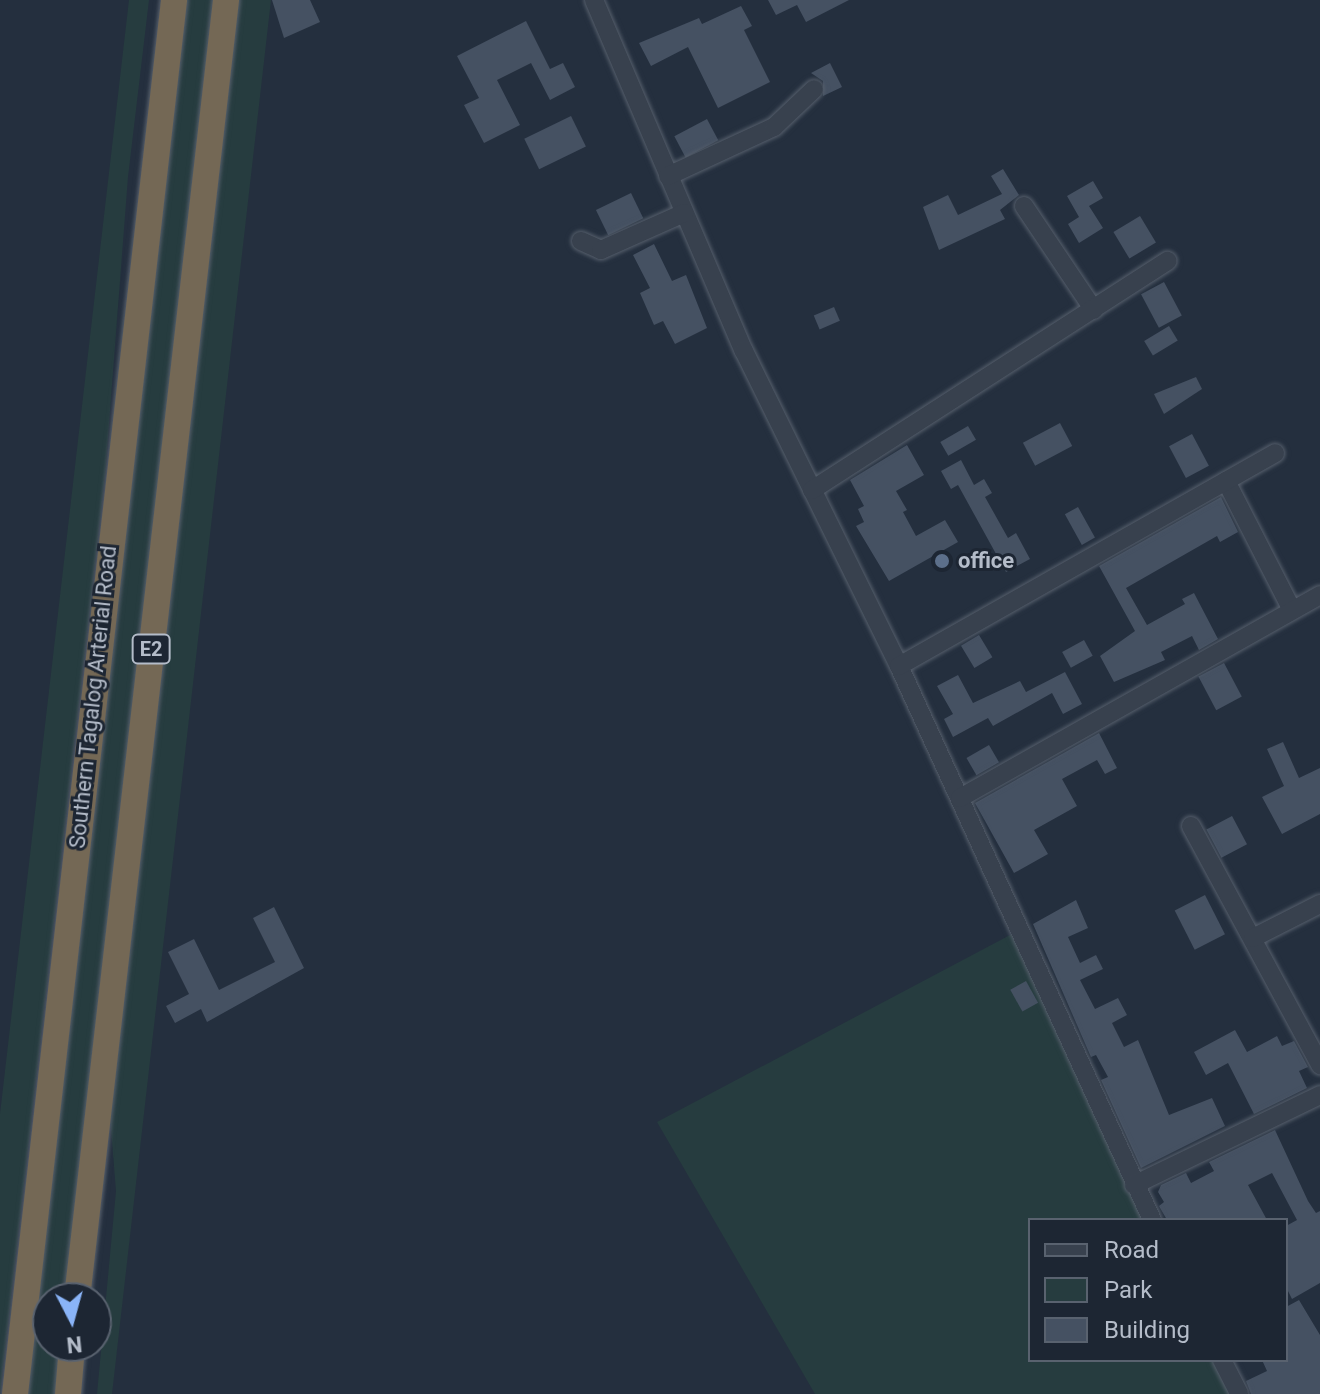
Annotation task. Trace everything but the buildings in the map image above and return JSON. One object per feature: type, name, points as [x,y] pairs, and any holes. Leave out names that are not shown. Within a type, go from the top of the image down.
[{"type":"highway","points":[[139,286],[148,107],[161,0]]},
{"type":"highway","name":"Southern Tagalog Arterial Road","points":[[15,1394],[174,0]]},
{"type":"highway","name":"E2","points":[[79,1282],[226,0]]},
{"type":"highway","points":[[68,1394],[71,1362]]},
{"type":"street","points":[[594,0],[684,213],[812,490],[899,666],[1151,1218]]},
{"type":"street","points":[[668,176],[774,127],[814,89]]},
{"type":"street","points":[[1024,206],[1094,310]]},
{"type":"street","points":[[581,241],[601,250],[684,213]]},
{"type":"street","points":[[812,490],[1168,261]]},
{"type":"street","points":[[899,666],[1275,453]]},
{"type":"street","points":[[1226,481],[1292,610]]},
{"type":"street","points":[[960,798],[1320,595]]},
{"type":"street","points":[[1191,826],[1320,1065]]},
{"type":"street","points":[[1253,938],[1320,904]]},
{"type":"street","points":[[1134,1185],[1320,1095]]},
{"type":"street","points":[[1223,1362],[1239,1394]]},
{"type":"green space","points":[[129,0],[149,0],[128,177],[105,476],[0,1394],[0,1114]]},
{"type":"green space","points":[[183,0],[214,0],[68,1282],[36,1282]]},
{"type":"green space","points":[[234,0],[271,0],[112,1394],[97,1394],[100,1362],[112,1362],[112,1282],[107,1282],[116,1191],[109,1105]]},
{"type":"green space","points":[[1012,934],[1148,1218],[1028,1218],[1028,1362],[1217,1362],[1233,1394],[815,1394],[657,1122]]},
{"type":"green space","points":[[32,1316],[32,1362],[58,1362],[55,1394],[23,1394]]},
{"type":"place","name":"office","points":[[942,561]]}]
